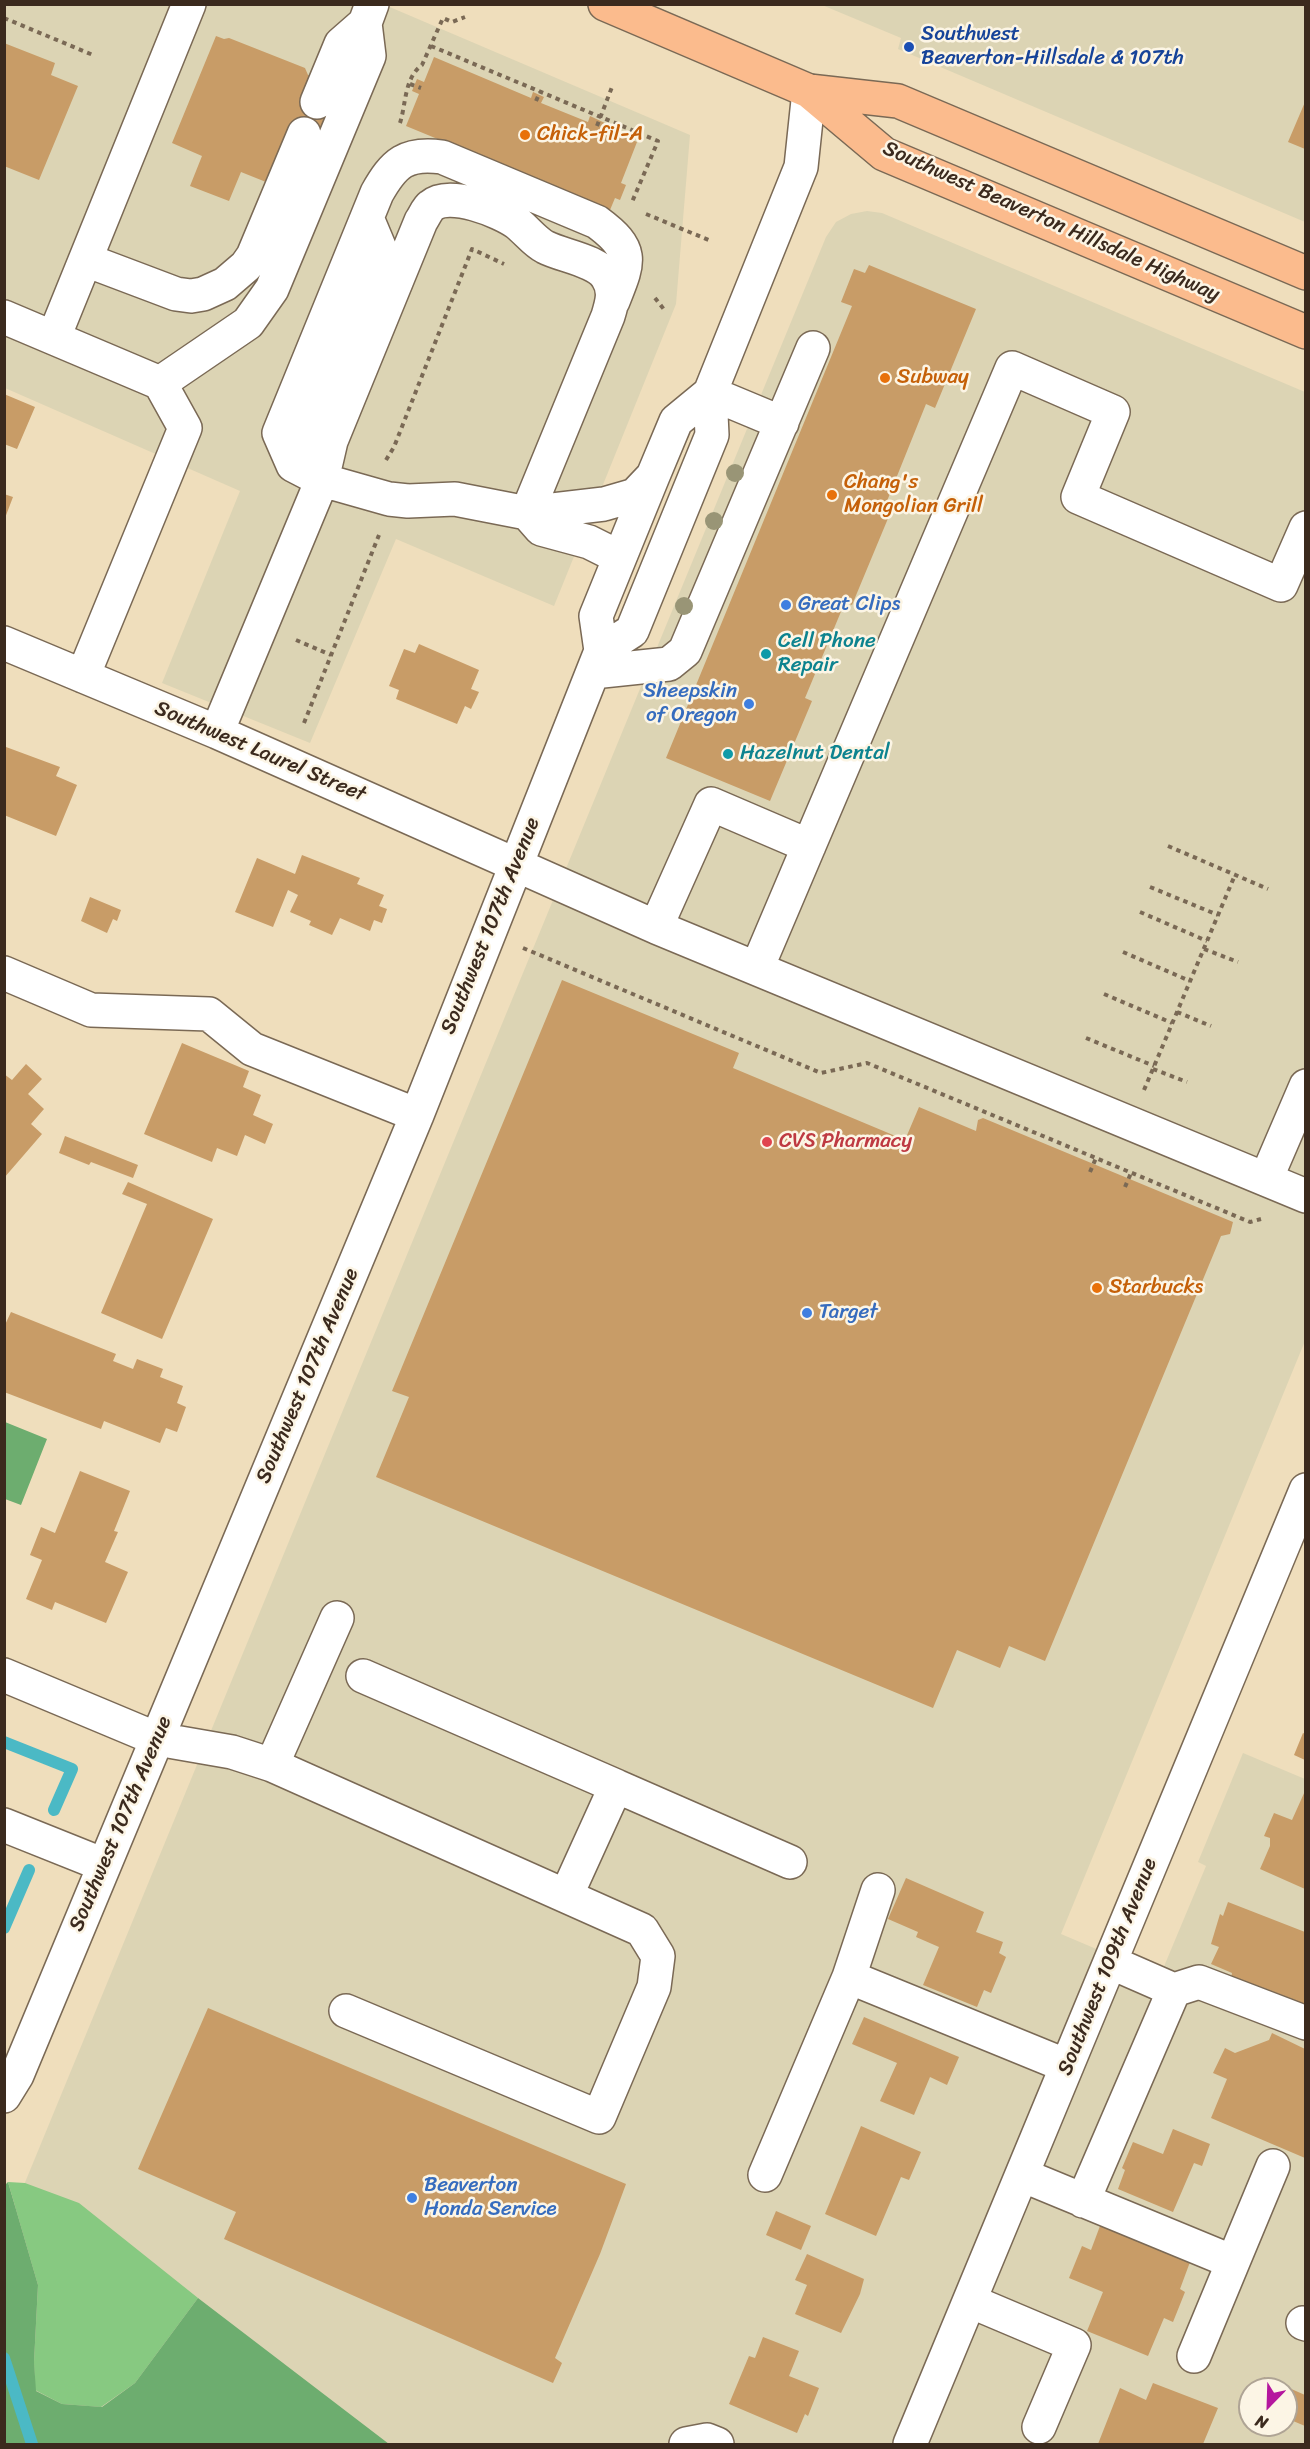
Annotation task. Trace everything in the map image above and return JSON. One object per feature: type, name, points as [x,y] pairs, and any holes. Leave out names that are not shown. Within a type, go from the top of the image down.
[{"type":"main road","name":"Southwest Beaverton Hillsdale Highway","points":[[605,4],[809,91],[898,101],[1305,273]]},
{"type":"main road","name":"Southwest Beaverton Hillsdale Highway","points":[[809,91],[884,154],[1305,332]]},
{"type":"street","points":[[54,338],[189,4]]},
{"type":"street","points":[[317,102],[341,44],[369,14]]},
{"type":"street","points":[[160,382],[248,323],[272,289],[369,56],[369,14]]},
{"type":"street","points":[[597,661],[632,631],[712,435],[710,393],[801,167],[809,91]]},
{"type":"street","points":[[86,260],[176,294],[203,294],[225,284],[246,266],[253,256],[304,134]]},
{"type":"street","points":[[527,513],[623,275],[626,260],[624,246],[616,235],[597,222],[442,157],[418,155],[400,163],[385,180],[367,218],[380,249],[292,465],[322,480],[389,499],[408,501],[455,499],[527,513],[604,504],[635,495],[653,476]]},
{"type":"street","points":[[217,732],[322,480],[331,441],[421,221],[431,206],[444,200],[455,199],[471,203],[516,222],[543,246],[597,267],[608,277],[613,291],[613,301]]},
{"type":"street","points":[[4,316],[160,382],[185,428],[83,676]]},
{"type":"street","points":[[597,661],[669,664],[685,651],[813,348]]},
{"type":"street","points":[[758,968],[1012,368],[1113,412],[1078,498],[1281,585],[1305,528]]},
{"type":"street","points":[[710,393],[782,423]]},
{"type":"street","points":[[597,661],[596,616],[676,421],[710,393]]},
{"type":"street","points":[[527,513],[541,529],[589,542],[619,557]]},
{"type":"street","name":"Southwest Laurel Street","points":[[4,643],[217,732],[656,927],[1305,1196]]},
{"type":"street","name":"Southwest 107th Avenue","points":[[4,2096],[16,2075],[417,1115],[597,661]]},
{"type":"street","points":[[656,927],[711,804],[809,846]]},
{"type":"street","points":[[4,973],[90,1010],[209,1014],[252,1048],[417,1115]]},
{"type":"street","points":[[1266,1179],[1305,1086]]},
{"type":"street","name":"Southwest 109th Avenue","points":[[910,2445],[1305,1490]]},
{"type":"street","points":[[272,1765],[337,1618]]},
{"type":"street","points":[[4,1675],[157,1738],[232,1752],[272,1765],[642,1930],[658,1956],[654,1987],[599,2117],[346,2011]]},
{"type":"street","points":[[363,1676],[790,1862]]},
{"type":"street","points":[[566,1896],[616,1786]]},
{"type":"street","points":[[4,1825],[104,1865]]},
{"type":"street","points":[[765,2175],[849,1977],[878,1890]]},
{"type":"street","points":[[1110,1962],[1174,1989],[1199,1982],[1305,2023]]},
{"type":"street","points":[[849,1977],[1067,2066]]},
{"type":"street","points":[[1083,2200],[1174,1989]]},
{"type":"street","points":[[1194,2356],[1273,2166]]},
{"type":"street","points":[[1022,2175],[1233,2262]]},
{"type":"street","points":[[970,2301],[1074,2344],[1039,2427]]},
{"type":"street","points":[[686,2445],[707,2440],[717,2445]]},
{"type":"path","points":[[398,127],[406,107],[404,99],[410,84],[443,18],[452,22],[465,17]]},
{"type":"path","points":[[4,18],[93,55]]},
{"type":"path","points":[[431,46],[658,141],[630,207]]},
{"type":"path","points":[[410,84],[421,88]]},
{"type":"path","points":[[597,126],[612,87]]},
{"type":"path","points":[[536,101],[540,92]]},
{"type":"path","points":[[626,193],[634,196]]},
{"type":"path","points":[[640,211],[711,241]]},
{"type":"path","points":[[383,466],[394,447],[472,249],[507,266]]},
{"type":"path","points":[[304,723],[382,529]]},
{"type":"path","points":[[1168,846],[1268,889]]},
{"type":"path","points":[[1130,1123],[1235,875]]},
{"type":"path","points":[[1150,887],[1218,915]]},
{"type":"path","points":[[1140,912],[1207,941]]},
{"type":"path","points":[[523,947],[821,1072],[867,1063],[1250,1222],[1261,1219]]},
{"type":"path","points":[[1204,949],[1238,962]]},
{"type":"path","points":[[1123,952],[1190,981]]},
{"type":"path","points":[[1104,994],[1172,1023]]},
{"type":"path","points":[[1177,1012],[1211,1026]]},
{"type":"path","points":[[1086,1038],[1187,1082]]},
{"type":"path","points":[[1090,1172],[1096,1158]]},
{"type":"path","points":[[1125,1186],[1131,1173]]},
{"type":"shaded area","points":[[5,5],[385,5],[690,135],[676,304],[554,606],[396,539],[310,743],[162,683],[240,491],[5,388]]},
{"type":"shaded area","points":[[822,5],[1305,5],[1305,222],[898,49],[901,38]]},
{"type":"shaded area","points":[[867,211],[882,213],[1305,392],[1305,1341],[1061,1934],[1160,1976],[1206,1866],[1198,1862],[1243,1753],[1305,1779],[1305,2444],[106,2444],[5,2402],[5,2231],[826,237],[836,222],[851,214]]},
{"type":"green space","points":[[5,1422],[47,1439],[21,1505],[5,1499]]},
{"type":"green space","points":[[8,2182],[25,2183],[79,2203],[198,2298],[135,2383],[101,2407],[62,2404],[35,2390],[38,2285]]},
{"type":"green space","points":[[8,2182],[38,2285],[34,2362],[36,2391],[62,2404],[102,2407],[135,2383],[198,2298],[389,2444],[5,2444],[4,2186]]},
{"type":"building","points":[[216,36],[229,38],[305,68],[308,75],[315,78],[333,109],[320,141],[271,184],[241,172],[229,201],[190,186],[202,156],[172,143]]},
{"type":"building","points":[[4,43],[55,63],[51,75],[78,86],[39,180],[4,166]]},
{"type":"building","name":"Chick-fil-A","points":[[434,57],[531,98],[533,92],[544,97],[541,103],[588,122],[590,116],[607,124],[605,128],[637,142],[621,183],[626,185],[620,200],[615,198],[610,210],[406,126],[419,94],[412,91],[417,79],[424,82]]},
{"type":"building","points":[[1305,102],[1305,149],[1288,142]]},
{"type":"building","points":[[869,265],[976,309],[935,408],[926,404],[887,501],[894,504],[852,605],[845,602],[805,698],[812,701],[770,801],[666,758],[852,306],[841,302],[854,269],[865,273]]},
{"type":"building","points":[[4,394],[35,407],[17,449],[4,444]]},
{"type":"building","points":[[4,494],[13,497],[5,518],[4,518]]},
{"type":"building","points":[[419,644],[479,670],[471,689],[479,692],[471,709],[465,706],[457,724],[396,699],[399,690],[389,686],[404,649],[415,653]]},
{"type":"building","points":[[6,747],[60,767],[56,776],[77,785],[56,836],[4,815]]},
{"type":"building","points":[[302,855],[360,878],[357,884],[384,895],[379,906],[387,909],[382,923],[374,920],[370,931],[340,918],[332,935],[309,925],[311,921],[290,912],[298,895],[288,890],[273,927],[235,912],[257,858],[295,874]]},
{"type":"building","points":[[90,897],[121,910],[117,921],[113,919],[107,933],[81,921]]},
{"type":"building","name":"Target","points":[[562,980],[739,1053],[733,1068],[905,1140],[919,1107],[976,1131],[978,1120],[983,1118],[1233,1222],[1230,1234],[1221,1236],[1045,1661],[1009,1646],[1000,1668],[957,1650],[933,1708],[376,1477],[409,1397],[392,1391]]},
{"type":"building","points":[[182,1043],[249,1071],[243,1087],[261,1095],[253,1115],[273,1124],[265,1144],[245,1135],[237,1156],[217,1148],[212,1162],[144,1134]]},
{"type":"building","points":[[26,1064],[42,1079],[28,1094],[44,1109],[31,1124],[42,1134],[4,1178],[4,1074],[12,1080]]},
{"type":"building","points":[[65,1136],[138,1165],[133,1178],[59,1153]]},
{"type":"building","points":[[128,1182],[213,1219],[162,1339],[101,1313],[147,1204],[122,1194]]},
{"type":"building","points":[[11,1312],[116,1354],[113,1361],[133,1369],[137,1359],[163,1369],[160,1377],[183,1386],[177,1403],[186,1407],[177,1432],[166,1428],[160,1443],[104,1421],[101,1429],[4,1392],[4,1327]]},
{"type":"building","points":[[80,1471],[130,1491],[114,1531],[118,1532],[105,1562],[128,1572],[106,1623],[55,1602],[52,1610],[26,1599],[42,1560],[30,1555],[41,1527],[55,1533]]},
{"type":"building","points":[[1303,1733],[1305,1734],[1305,1760],[1294,1755]]},
{"type":"building","points":[[1305,1791],[1305,1889],[1260,1869],[1270,1846],[1270,1838],[1264,1836],[1274,1813],[1292,1820]]},
{"type":"building","points":[[906,1878],[984,1912],[976,1932],[1003,1942],[999,1953],[1006,1957],[991,1993],[984,1990],[977,2007],[923,1985],[939,1947],[916,1937],[918,1932],[888,1919]]},
{"type":"building","points":[[1228,1902],[1305,1932],[1305,2002],[1303,2007],[1231,1978],[1232,1973],[1211,1964],[1219,1947],[1211,1944],[1220,1914],[1223,1916]]},
{"type":"building","name":"Beaverton Honda Service","points":[[208,2008],[626,2184],[600,2254],[555,2358],[562,2363],[553,2383],[224,2239],[236,2212],[138,2169]]},
{"type":"building","points":[[864,2017],[959,2057],[947,2085],[930,2077],[914,2115],[880,2101],[897,2063],[852,2044]]},
{"type":"building","points":[[1272,2033],[1305,2049],[1305,2158],[1211,2118],[1227,2079],[1213,2073],[1225,2048],[1235,2053],[1269,2040]]},
{"type":"building","points":[[861,2126],[921,2152],[909,2180],[901,2177],[876,2236],[825,2214]]},
{"type":"building","points":[[1173,2129],[1210,2144],[1202,2166],[1194,2163],[1173,2212],[1118,2189],[1125,2170],[1122,2168],[1133,2142],[1163,2154]]},
{"type":"building","points":[[776,2211],[811,2226],[801,2250],[766,2235]]},
{"type":"building","points":[[1100,2226],[1190,2262],[1180,2289],[1185,2292],[1173,2322],[1164,2318],[1148,2356],[1087,2331],[1103,2292],[1069,2278],[1082,2246],[1091,2250]]},
{"type":"building","points":[[807,2254],[864,2279],[860,2294],[841,2333],[795,2314],[807,2285],[795,2280]]},
{"type":"building","points":[[763,2337],[799,2351],[789,2376],[819,2388],[808,2416],[805,2414],[797,2433],[729,2404],[749,2356],[755,2358]]},
{"type":"building","points":[[1153,2383],[1218,2408],[1203,2444],[1098,2444],[1120,2388],[1146,2400]]},
{"type":"building","points":[[1298,2392],[1305,2395],[1305,2426],[1298,2423]]},
{"type":"waterway","points":[[4,1742],[72,1769],[54,1810]]},
{"type":"waterway","points":[[4,1928],[29,1870]]},
{"type":"waterway","points":[[4,2358],[32,2444]]},
{"type":"place","name":"Southwest Beaverton-Hillsdale & 107th","points":[[909,47]]},
{"type":"place","name":"Chick-fil-A","points":[[525,135]]},
{"type":"place","name":"Subway","points":[[885,378]]},
{"type":"place","name":"Chang's Mongolian Grill","points":[[832,495]]},
{"type":"place","name":"Great Clips","points":[[786,605]]},
{"type":"place","name":"Cell Phone Repair","points":[[766,654]]},
{"type":"place","name":"Sheepskin of Oregon","points":[[749,704]]},
{"type":"place","name":"Hazelnut Dental","points":[[728,754]]},
{"type":"place","name":"CVS Pharmacy","points":[[767,1142]]},
{"type":"place","name":"Starbucks","points":[[1097,1288]]},
{"type":"place","name":"Target","points":[[807,1313]]},
{"type":"place","name":"Beaverton Honda Service","points":[[412,2198]]}]
